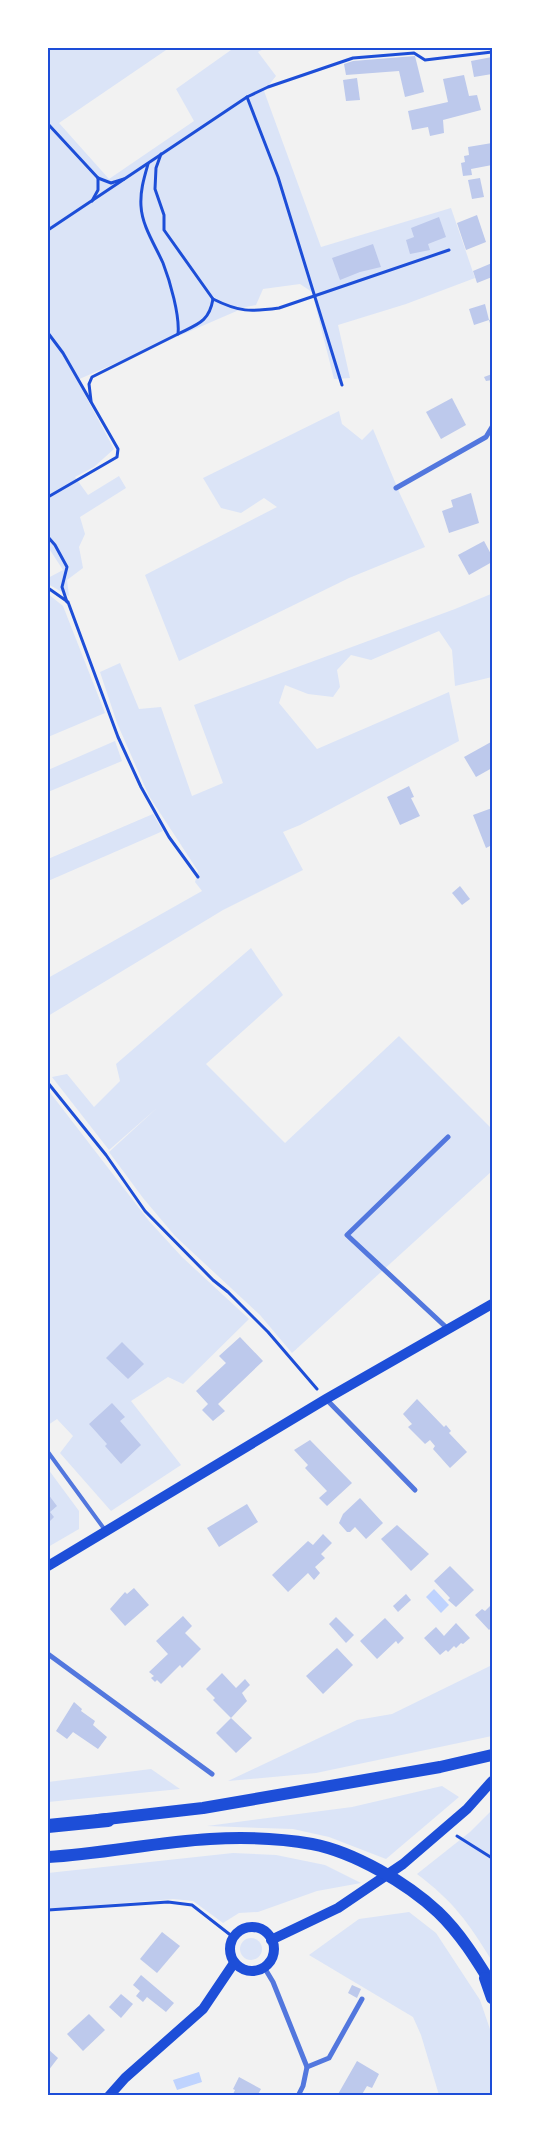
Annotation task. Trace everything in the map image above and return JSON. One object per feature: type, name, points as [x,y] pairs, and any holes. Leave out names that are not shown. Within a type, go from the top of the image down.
[{"type":"highway","points":[[48,1826],[108,1820]]},
{"type":"main road","points":[[48,1566],[105,1530],[492,1304]]},
{"type":"main road","points":[[48,1820],[108,1820],[203,1808],[440,1767],[492,1756]]},
{"type":"main road","points":[[271,1940],[338,1908],[403,1864],[467,1809],[492,1782]]},
{"type":"main road","points":[[48,1858],[209,1839],[270,1838],[314,1844],[360,1862],[409,1889],[438,1912],[457,1933],[492,1985]]},
{"type":"main road","points":[[255,1927],[262,1930],[271,1940],[274,1951],[272,1958],[264,1967],[248,1971],[234,1963],[230,1954],[230,1944],[233,1937],[245,1928],[255,1927]]},
{"type":"main road","points":[[108,2096],[203,2009],[234,1963]]},
{"type":"main road","points":[[482,1968],[492,1998]]},
{"type":"street","points":[[396,488],[486,437],[492,427]]},
{"type":"street","points":[[448,1137],[348,1235],[448,1329]]},
{"type":"street","points":[[326,1400],[415,1490]]},
{"type":"street","points":[[48,1654],[212,1774]]},
{"type":"street","points":[[264,1967],[273,1982],[307,2067],[303,2086],[298,2096]]},
{"type":"street","points":[[307,2067],[329,2058],[362,1999]]},
{"type":"lane","points":[[48,1452],[105,1530]]},
{"type":"path","points":[[48,230],[247,97],[268,86],[352,58],[414,53],[425,60],[492,52]]},
{"type":"path","points":[[247,97],[278,177],[316,295],[342,385]]},
{"type":"path","points":[[48,124],[98,178],[111,183],[126,178]]},
{"type":"path","points":[[161,154],[156,168],[155,189],[164,215],[164,230],[213,299],[229,307],[252,312],[278,308],[449,250]]},
{"type":"path","points":[[148,164],[141,190],[141,207],[147,228],[164,265],[179,323],[178,334]]},
{"type":"path","points":[[92,202],[98,190],[98,178]]},
{"type":"path","points":[[91,402],[89,384],[92,377],[202,322],[211,312],[213,299]]},
{"type":"path","points":[[48,333],[63,352],[118,449],[117,457],[48,497]]},
{"type":"path","points":[[48,536],[55,545],[66,567],[62,587],[118,737],[141,787],[169,837],[198,877]]},
{"type":"path","points":[[48,588],[68,602]]},
{"type":"path","points":[[48,1083],[106,1155],[145,1211],[213,1280],[228,1292],[268,1332],[326,1400]]},
{"type":"path","points":[[444,1827],[492,1858]]},
{"type":"path","points":[[48,1910],[168,1902],[192,1905],[233,1937]]},
{"type":"shaded area","points":[[48,48],[169,48],[59,123],[109,179],[194,121],[176,89],[231,50],[229,48],[265,48],[258,52],[276,76],[264,91],[321,247],[451,208],[475,278],[406,304],[338,325],[350,378],[334,379],[312,292],[300,284],[263,289],[256,305],[246,307],[77,380],[114,449],[94,467],[75,477],[88,495],[119,476],[126,488],[80,517],[85,534],[79,547],[83,568],[67,580],[69,596],[48,584],[48,578],[63,570],[48,547]]},
{"type":"shaded area","points":[[339,411],[342,424],[362,440],[373,429],[400,494],[425,547],[349,578],[179,661],[145,575],[277,507],[264,498],[241,513],[221,508],[203,478]]},
{"type":"shaded area","points":[[48,594],[63,606],[105,713],[48,737]]},
{"type":"shaded area","points":[[491,594],[492,677],[455,686],[452,650],[439,631],[371,660],[351,655],[337,670],[340,687],[333,697],[308,694],[285,685],[279,703],[317,749],[449,692],[459,741],[300,825],[283,832],[303,870],[223,910],[48,1016],[48,978],[202,891],[195,882],[198,871],[149,796],[117,723],[100,672],[120,663],[139,709],[161,707],[192,796],[223,783],[194,705]]},
{"type":"shaded area","points":[[115,741],[122,761],[48,792],[48,770]]},
{"type":"shaded area","points":[[153,814],[163,831],[48,881],[48,859]]},
{"type":"shaded area","points":[[251,948],[283,995],[206,1064],[285,1143],[399,1036],[492,1129],[492,1171],[292,1353],[260,1315],[175,1236],[143,1198],[109,1152],[157,1108],[109,1150],[52,1077],[67,1074],[94,1107],[120,1081],[116,1064]]},
{"type":"shaded area","points":[[48,1090],[149,1221],[182,1257],[249,1319],[183,1384],[168,1377],[131,1401],[181,1465],[111,1511],[60,1453],[73,1436],[57,1419],[48,1425]]},
{"type":"shaded area","points":[[48,1469],[79,1511],[79,1529],[48,1547]]},
{"type":"shaded area","points":[[492,1665],[492,1736],[316,1773],[228,1781],[357,1720],[392,1714]]},
{"type":"shaded area","points":[[151,1769],[180,1789],[48,1802],[48,1782]]},
{"type":"shaded area","points":[[442,1786],[459,1797],[386,1859],[329,1837],[293,1829],[207,1826],[352,1807]]},
{"type":"shaded area","points":[[492,1810],[492,1961],[476,1935],[459,1913],[441,1894],[417,1874],[470,1832]]},
{"type":"shaded area","points":[[233,1853],[276,1855],[325,1865],[361,1883],[317,1891],[258,1912],[239,1913],[223,1923],[193,1901],[173,1899],[48,1909],[48,1873]]},
{"type":"shaded area","points":[[409,1912],[436,1933],[480,2000],[492,2035],[492,2095],[439,2095],[421,2035],[413,2017],[309,1955],[359,1919]]},
{"type":"shaded area","points":[[251,1938],[259,1941],[262,1949],[259,1957],[251,1960],[243,1957],[240,1949],[243,1941]]},
{"type":"water","points":[[434,1589],[449,1605],[441,1613],[426,1597]]},
{"type":"water","points":[[199,2072],[202,2082],[177,2090],[173,2080]]},
{"type":"building","points":[[415,56],[424,92],[405,97],[399,71],[346,75],[344,64],[353,61]]},
{"type":"building","points":[[492,57],[492,74],[474,77],[471,61]]},
{"type":"building","points":[[464,75],[469,96],[477,95],[481,110],[443,120],[444,133],[430,136],[428,127],[412,130],[408,111],[448,102],[443,79]]},
{"type":"building","points":[[357,78],[360,100],[346,101],[343,80]]},
{"type":"building","points":[[492,143],[492,165],[471,169],[472,175],[463,176],[461,163],[465,162],[464,156],[469,155],[468,147]]},
{"type":"building","points":[[480,178],[484,197],[472,199],[468,180]]},
{"type":"building","points":[[477,215],[486,242],[466,250],[457,223]]},
{"type":"building","points":[[439,217],[446,237],[428,244],[430,250],[410,254],[406,240],[414,237],[411,228]]},
{"type":"building","points":[[373,244],[381,267],[360,272],[340,280],[332,258]]},
{"type":"building","points":[[492,263],[492,277],[477,283],[473,271]]},
{"type":"building","points":[[485,304],[489,320],[474,325],[469,309]]},
{"type":"building","points":[[492,319],[492,330],[489,320]]},
{"type":"building","points":[[492,374],[492,380],[486,381],[484,377]]},
{"type":"building","points":[[452,398],[466,425],[441,439],[426,412]]},
{"type":"building","points":[[471,493],[479,523],[449,533],[442,511],[453,507],[451,500]]},
{"type":"building","points":[[484,541],[492,556],[492,562],[469,575],[458,555]]},
{"type":"building","points":[[491,742],[492,768],[476,777],[464,757]]},
{"type":"building","points":[[409,786],[414,797],[411,798],[420,816],[400,825],[387,797]]},
{"type":"building","points":[[492,808],[492,845],[486,848],[473,815]]},
{"type":"building","points":[[460,886],[470,899],[462,905],[452,893]]},
{"type":"building","points":[[240,1337],[263,1361],[218,1404],[225,1411],[213,1421],[202,1410],[208,1404],[196,1391],[226,1363],[219,1356]]},
{"type":"building","points":[[122,1342],[144,1364],[128,1379],[106,1358]]},
{"type":"building","points":[[417,1399],[444,1427],[446,1425],[451,1431],[449,1433],[467,1452],[450,1468],[433,1449],[435,1446],[430,1440],[425,1444],[408,1427],[412,1424],[403,1414]]},
{"type":"building","points":[[112,1403],[125,1417],[120,1421],[141,1445],[121,1464],[105,1446],[107,1444],[89,1424]]},
{"type":"building","points":[[310,1440],[352,1483],[327,1506],[319,1498],[327,1491],[305,1468],[308,1465],[294,1450]]},
{"type":"building","points":[[48,1494],[57,1506],[50,1512],[54,1517],[48,1523]]},
{"type":"building","points":[[360,1498],[383,1523],[366,1539],[355,1527],[350,1532],[347,1532],[339,1523],[343,1514]]},
{"type":"building","points":[[247,1504],[258,1522],[219,1547],[207,1528]]},
{"type":"building","points":[[397,1525],[429,1554],[411,1571],[381,1539]]},
{"type":"building","points":[[323,1534],[332,1543],[321,1554],[325,1558],[315,1567],[320,1573],[314,1580],[308,1573],[288,1592],[272,1575],[308,1541],[313,1545]]},
{"type":"building","points":[[450,1566],[474,1590],[456,1607],[448,1600],[450,1598],[434,1581]]},
{"type":"building","points":[[134,1588],[149,1605],[125,1626],[110,1609],[125,1592],[127,1594]]},
{"type":"building","points":[[406,1594],[411,1600],[398,1612],[393,1606]]},
{"type":"building","points":[[492,1604],[492,1627],[489,1630],[475,1615],[482,1609],[485,1611]]},
{"type":"building","points":[[183,1616],[192,1626],[185,1633],[201,1649],[182,1668],[180,1665],[161,1684],[157,1680],[155,1682],[151,1678],[154,1676],[149,1672],[168,1654],[156,1641]]},
{"type":"building","points":[[336,1617],[354,1635],[346,1643],[329,1624]]},
{"type":"building","points":[[385,1618],[404,1638],[398,1644],[396,1641],[377,1659],[360,1641]]},
{"type":"building","points":[[456,1623],[470,1638],[456,1648],[454,1646],[448,1652],[446,1650],[440,1655],[424,1638],[436,1627],[444,1636]]},
{"type":"building","points":[[337,1648],[353,1665],[323,1694],[306,1676]]},
{"type":"building","points":[[222,1673],[236,1688],[245,1679],[250,1685],[242,1693],[247,1701],[231,1718],[213,1700],[215,1698],[206,1689]]},
{"type":"building","points":[[74,1702],[82,1709],[81,1711],[95,1721],[93,1725],[107,1737],[98,1749],[73,1732],[67,1739],[56,1731]]},
{"type":"building","points":[[231,1718],[252,1738],[236,1753],[216,1733]]},
{"type":"building","points":[[162,1932],[180,1946],[157,1973],[140,1959]]},
{"type":"building","points":[[141,1975],[174,2003],[166,2012],[147,1997],[143,2002],[136,1996],[140,1991],[133,1985]]},
{"type":"building","points":[[352,1985],[361,1989],[357,1998],[348,1993]]},
{"type":"building","points":[[121,1994],[133,2004],[121,2018],[109,2007]]},
{"type":"building","points":[[89,2014],[105,2030],[83,2051],[67,2034]]},
{"type":"building","points":[[48,2049],[58,2058],[48,2071]]},
{"type":"building","points":[[357,2061],[379,2074],[372,2088],[367,2086],[361,2096],[337,2096]]},
{"type":"building","points":[[239,2077],[261,2089],[257,2096],[232,2096]]}]
